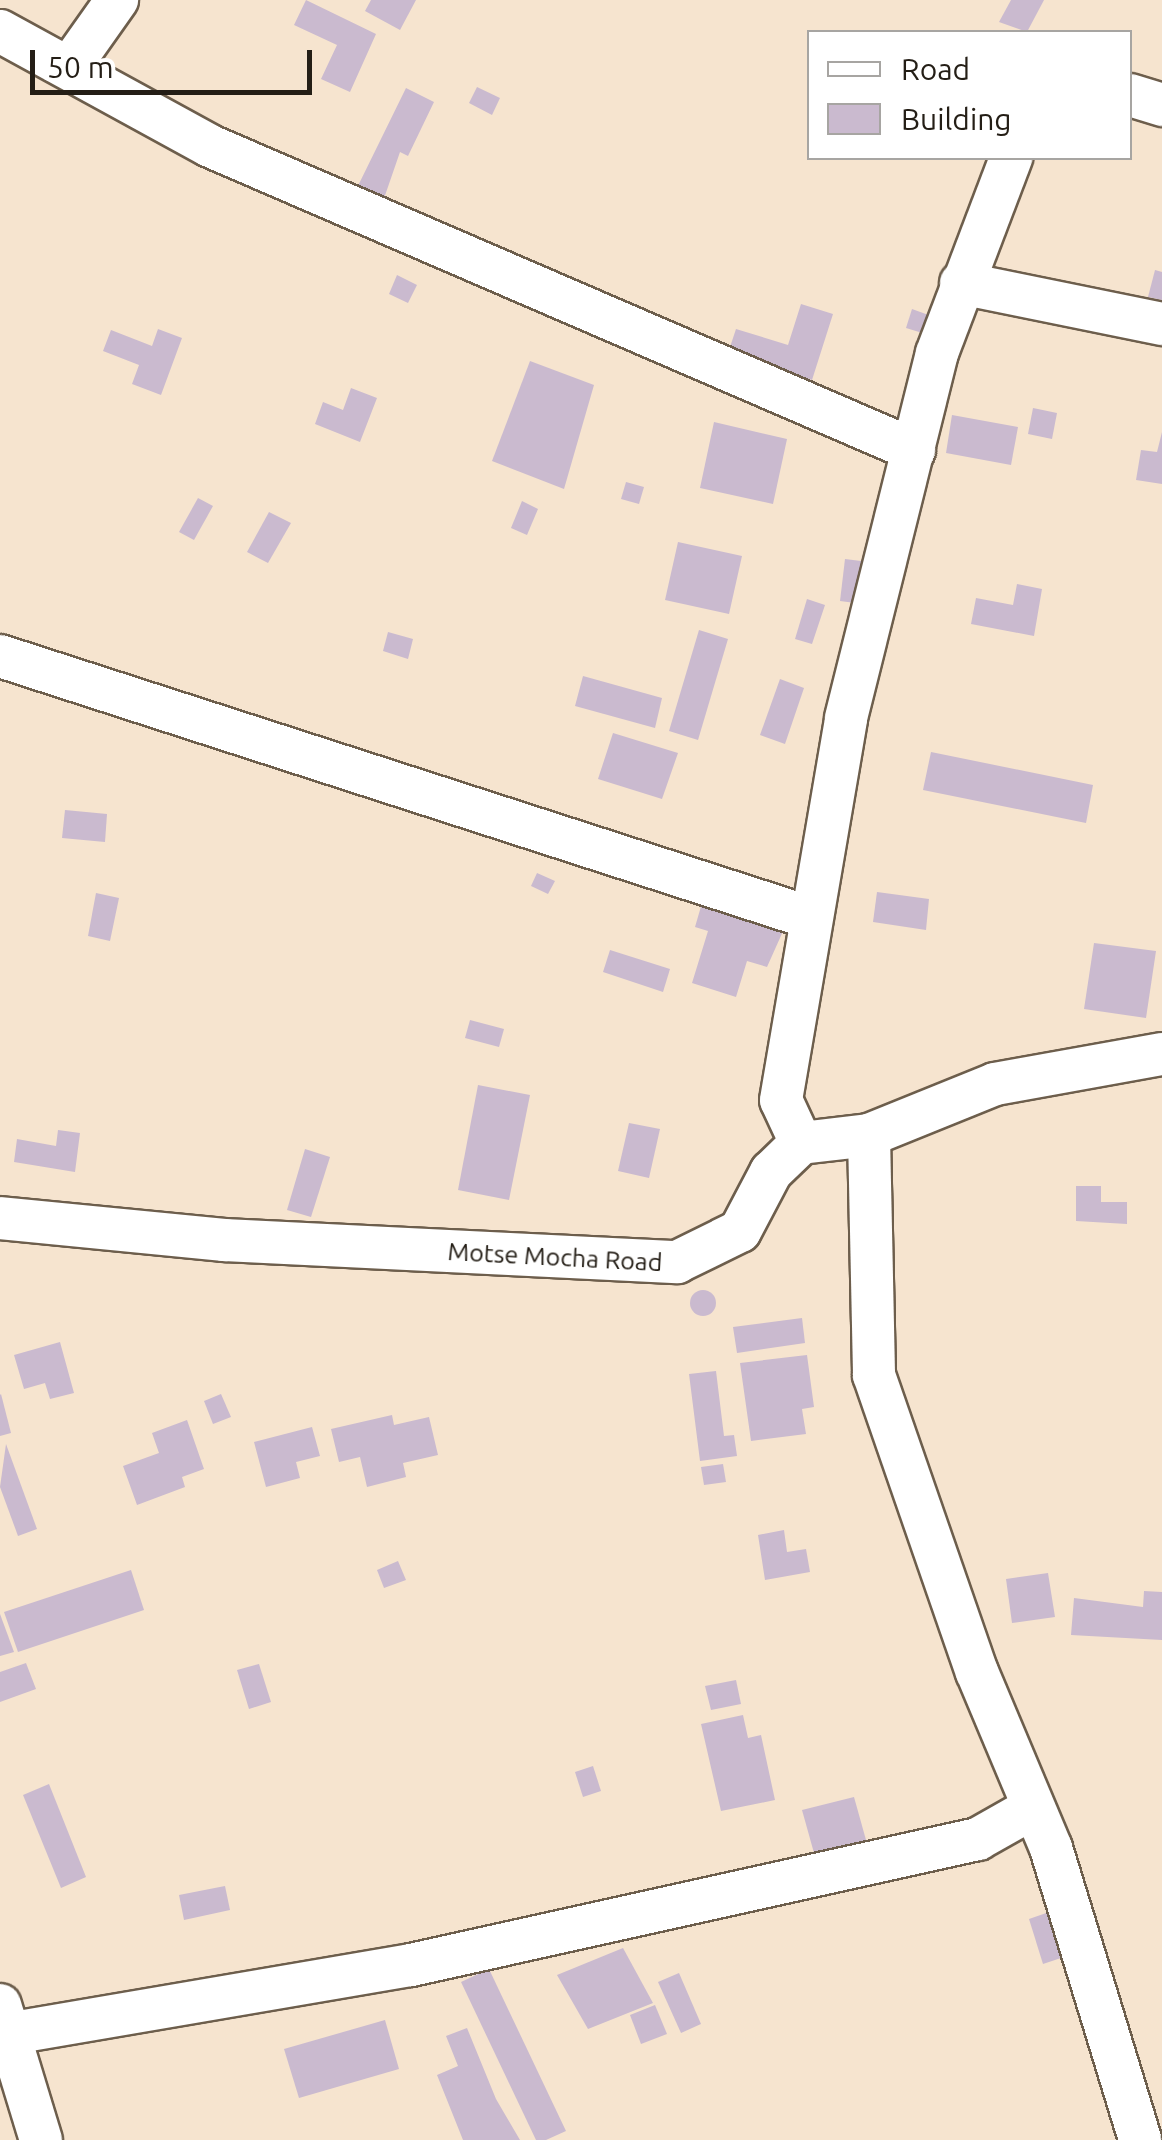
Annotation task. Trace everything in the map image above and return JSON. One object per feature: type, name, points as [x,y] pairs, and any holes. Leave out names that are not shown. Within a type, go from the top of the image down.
[{"type":"street","points":[[71,66],[117,0]]},
{"type":"street","points":[[0,31],[71,66],[210,146],[379,224],[914,450]]},
{"type":"street","points":[[1132,96],[1162,105]]},
{"type":"street","points":[[1009,160],[961,283],[846,718],[781,1100],[802,1143],[869,1135],[995,1084],[1162,1054]]},
{"type":"street","points":[[961,283],[1162,324]]},
{"type":"street","points":[[0,656],[811,918]]},
{"type":"street","points":[[869,1135],[874,1375],[1106,2010],[1140,2140]]},
{"type":"street","name":"Motse Mocha Road","points":[[0,1218],[224,1240],[678,1262],[740,1231],[770,1172],[802,1143]]},
{"type":"street","points":[[41,2140],[6,2019],[411,1965],[978,1838],[1031,1809]]},
{"type":"building","points":[[306,0],[376,34],[350,92],[321,79],[337,45],[294,25]]},
{"type":"building","points":[[371,0],[416,0],[400,30],[365,11]]},
{"type":"building","points":[[1011,0],[1044,0],[1028,30],[999,22]]},
{"type":"building","points":[[477,87],[500,98],[492,115],[469,103]]},
{"type":"building","points":[[406,88],[434,102],[408,156],[400,152],[380,210],[353,196]]},
{"type":"building","points":[[1155,270],[1162,272],[1162,300],[1148,297]]},
{"type":"building","points":[[397,275],[417,285],[408,303],[389,294]]},
{"type":"building","points":[[801,304],[833,314],[812,380],[728,353],[736,329],[788,345]]},
{"type":"building","points":[[912,309],[934,317],[929,335],[906,328]]},
{"type":"building","points":[[158,329],[182,338],[161,395],[132,384],[139,365],[103,351],[111,330],[152,346]]},
{"type":"building","points":[[530,361],[594,385],[564,489],[492,461]]},
{"type":"building","points":[[351,388],[377,398],[360,442],[315,424],[323,402],[343,410]]},
{"type":"building","points":[[1033,408],[1057,413],[1052,439],[1028,434]]},
{"type":"building","points":[[952,415],[1018,427],[1011,465],[946,453]]},
{"type":"building","points":[[714,422],[787,439],[773,504],[700,488]]},
{"type":"building","points":[[1162,432],[1162,484],[1136,480],[1141,450],[1157,452]]},
{"type":"building","points":[[626,482],[644,487],[639,504],[621,499]]},
{"type":"building","points":[[198,498],[213,506],[194,540],[179,532]]},
{"type":"building","points":[[522,501],[538,509],[527,535],[511,528]]},
{"type":"building","points":[[269,512],[291,523],[268,563],[247,552]]},
{"type":"building","points":[[678,542],[742,556],[729,614],[665,600]]},
{"type":"building","points":[[845,559],[869,562],[863,604],[840,601]]},
{"type":"building","points":[[1017,584],[1042,589],[1034,636],[971,624],[976,598],[1013,605]]},
{"type":"building","points":[[807,599],[825,605],[812,644],[795,639]]},
{"type":"building","points":[[699,630],[728,639],[698,740],[669,731]]},
{"type":"building","points":[[388,632],[413,639],[408,659],[383,651]]},
{"type":"building","points":[[583,676],[662,698],[655,728],[575,706]]},
{"type":"building","points":[[780,679],[804,688],[785,744],[760,735]]},
{"type":"building","points":[[613,733],[678,753],[662,799],[598,779]]},
{"type":"building","points":[[931,752],[1093,785],[1086,823],[923,790]]},
{"type":"building","points":[[65,810],[107,814],[105,842],[62,838]]},
{"type":"building","points":[[537,873],[555,881],[548,894],[531,886]]},
{"type":"building","points":[[877,892],[929,899],[926,930],[873,922]]},
{"type":"building","points":[[96,893],[119,898],[110,941],[88,936]]},
{"type":"building","points":[[702,903],[784,929],[767,967],[747,961],[736,997],[692,983],[708,931],[695,927]]},
{"type":"building","points":[[1094,943],[1156,951],[1146,1018],[1084,1009]]},
{"type":"building","points":[[610,950],[670,969],[663,992],[603,972]]},
{"type":"building","points":[[470,1020],[504,1029],[499,1047],[465,1038]]},
{"type":"building","points":[[478,1085],[530,1095],[509,1200],[458,1190]]},
{"type":"building","points":[[629,1123],[660,1129],[649,1178],[618,1171]]},
{"type":"building","points":[[58,1130],[80,1133],[75,1172],[14,1162],[17,1139],[56,1146]]},
{"type":"building","points":[[305,1149],[330,1157],[311,1217],[287,1210]]},
{"type":"building","points":[[1076,1186],[1101,1186],[1101,1202],[1127,1202],[1127,1224],[1076,1221]]},
{"type":"building","points":[[703,1290],[712,1294],[716,1303],[712,1312],[703,1316],[694,1312],[690,1303],[694,1294]]},
{"type":"building","points":[[802,1318],[805,1343],[737,1353],[733,1327]]},
{"type":"building","points":[[60,1342],[74,1393],[50,1399],[45,1383],[24,1389],[14,1355]]},
{"type":"building","points":[[807,1355],[814,1407],[802,1409],[806,1434],[751,1441],[740,1363]]},
{"type":"building","points":[[716,1371],[724,1436],[734,1435],[737,1456],[700,1461],[689,1374]]},
{"type":"building","points":[[221,1394],[231,1417],[213,1424],[204,1401]]},
{"type":"building","points":[[0,1395],[11,1433],[0,1436]]},
{"type":"building","points":[[392,1415],[394,1425],[429,1417],[438,1455],[403,1463],[406,1477],[367,1487],[360,1457],[339,1462],[331,1429]]},
{"type":"building","points":[[187,1420],[204,1469],[182,1477],[185,1487],[137,1505],[123,1466],[159,1453],[152,1433]]},
{"type":"building","points":[[312,1427],[320,1456],[296,1462],[300,1478],[266,1487],[254,1442]]},
{"type":"building","points":[[6,1444],[37,1529],[18,1536],[0,1487]]},
{"type":"building","points":[[723,1464],[726,1482],[704,1485],[701,1467]]},
{"type":"building","points":[[784,1530],[787,1552],[806,1549],[810,1572],[765,1580],[758,1535]]},
{"type":"building","points":[[398,1561],[406,1580],[384,1588],[377,1570]]},
{"type":"building","points":[[131,1570],[144,1610],[18,1652],[4,1612]]},
{"type":"building","points":[[1048,1573],[1055,1617],[1012,1623],[1006,1579]]},
{"type":"building","points":[[1144,1591],[1162,1592],[1162,1640],[1071,1635],[1074,1598],[1143,1607]]},
{"type":"building","points":[[0,1614],[14,1652],[0,1656]]},
{"type":"building","points":[[26,1663],[36,1689],[0,1702],[0,1672]]},
{"type":"building","points":[[259,1664],[271,1702],[249,1709],[237,1670]]},
{"type":"building","points":[[736,1680],[741,1704],[711,1710],[705,1686]]},
{"type":"building","points":[[743,1715],[748,1738],[761,1735],[775,1800],[721,1811],[701,1724]]},
{"type":"building","points":[[593,1766],[601,1791],[583,1797],[575,1772]]},
{"type":"building","points":[[49,1784],[86,1877],[61,1888],[23,1795]]},
{"type":"building","points":[[854,1797],[866,1840],[814,1853],[802,1810]]},
{"type":"building","points":[[225,1886],[230,1910],[184,1920],[179,1895]]},
{"type":"building","points":[[1052,1911],[1067,1956],[1043,1964],[1029,1919]]},
{"type":"building","points":[[623,1948],[653,2003],[588,2029],[557,1975]]},
{"type":"building","points":[[489,1969],[566,2131],[546,2140],[536,2140],[461,1982]]},
{"type":"building","points":[[679,1973],[701,2024],[681,2033],[658,1982]]},
{"type":"building","points":[[655,2005],[667,2034],[641,2044],[630,2015]]},
{"type":"building","points":[[385,2020],[399,2069],[299,2098],[284,2049]]},
{"type":"building","points":[[467,2028],[496,2099],[520,2140],[463,2140],[437,2075],[458,2066],[446,2036]]}]
